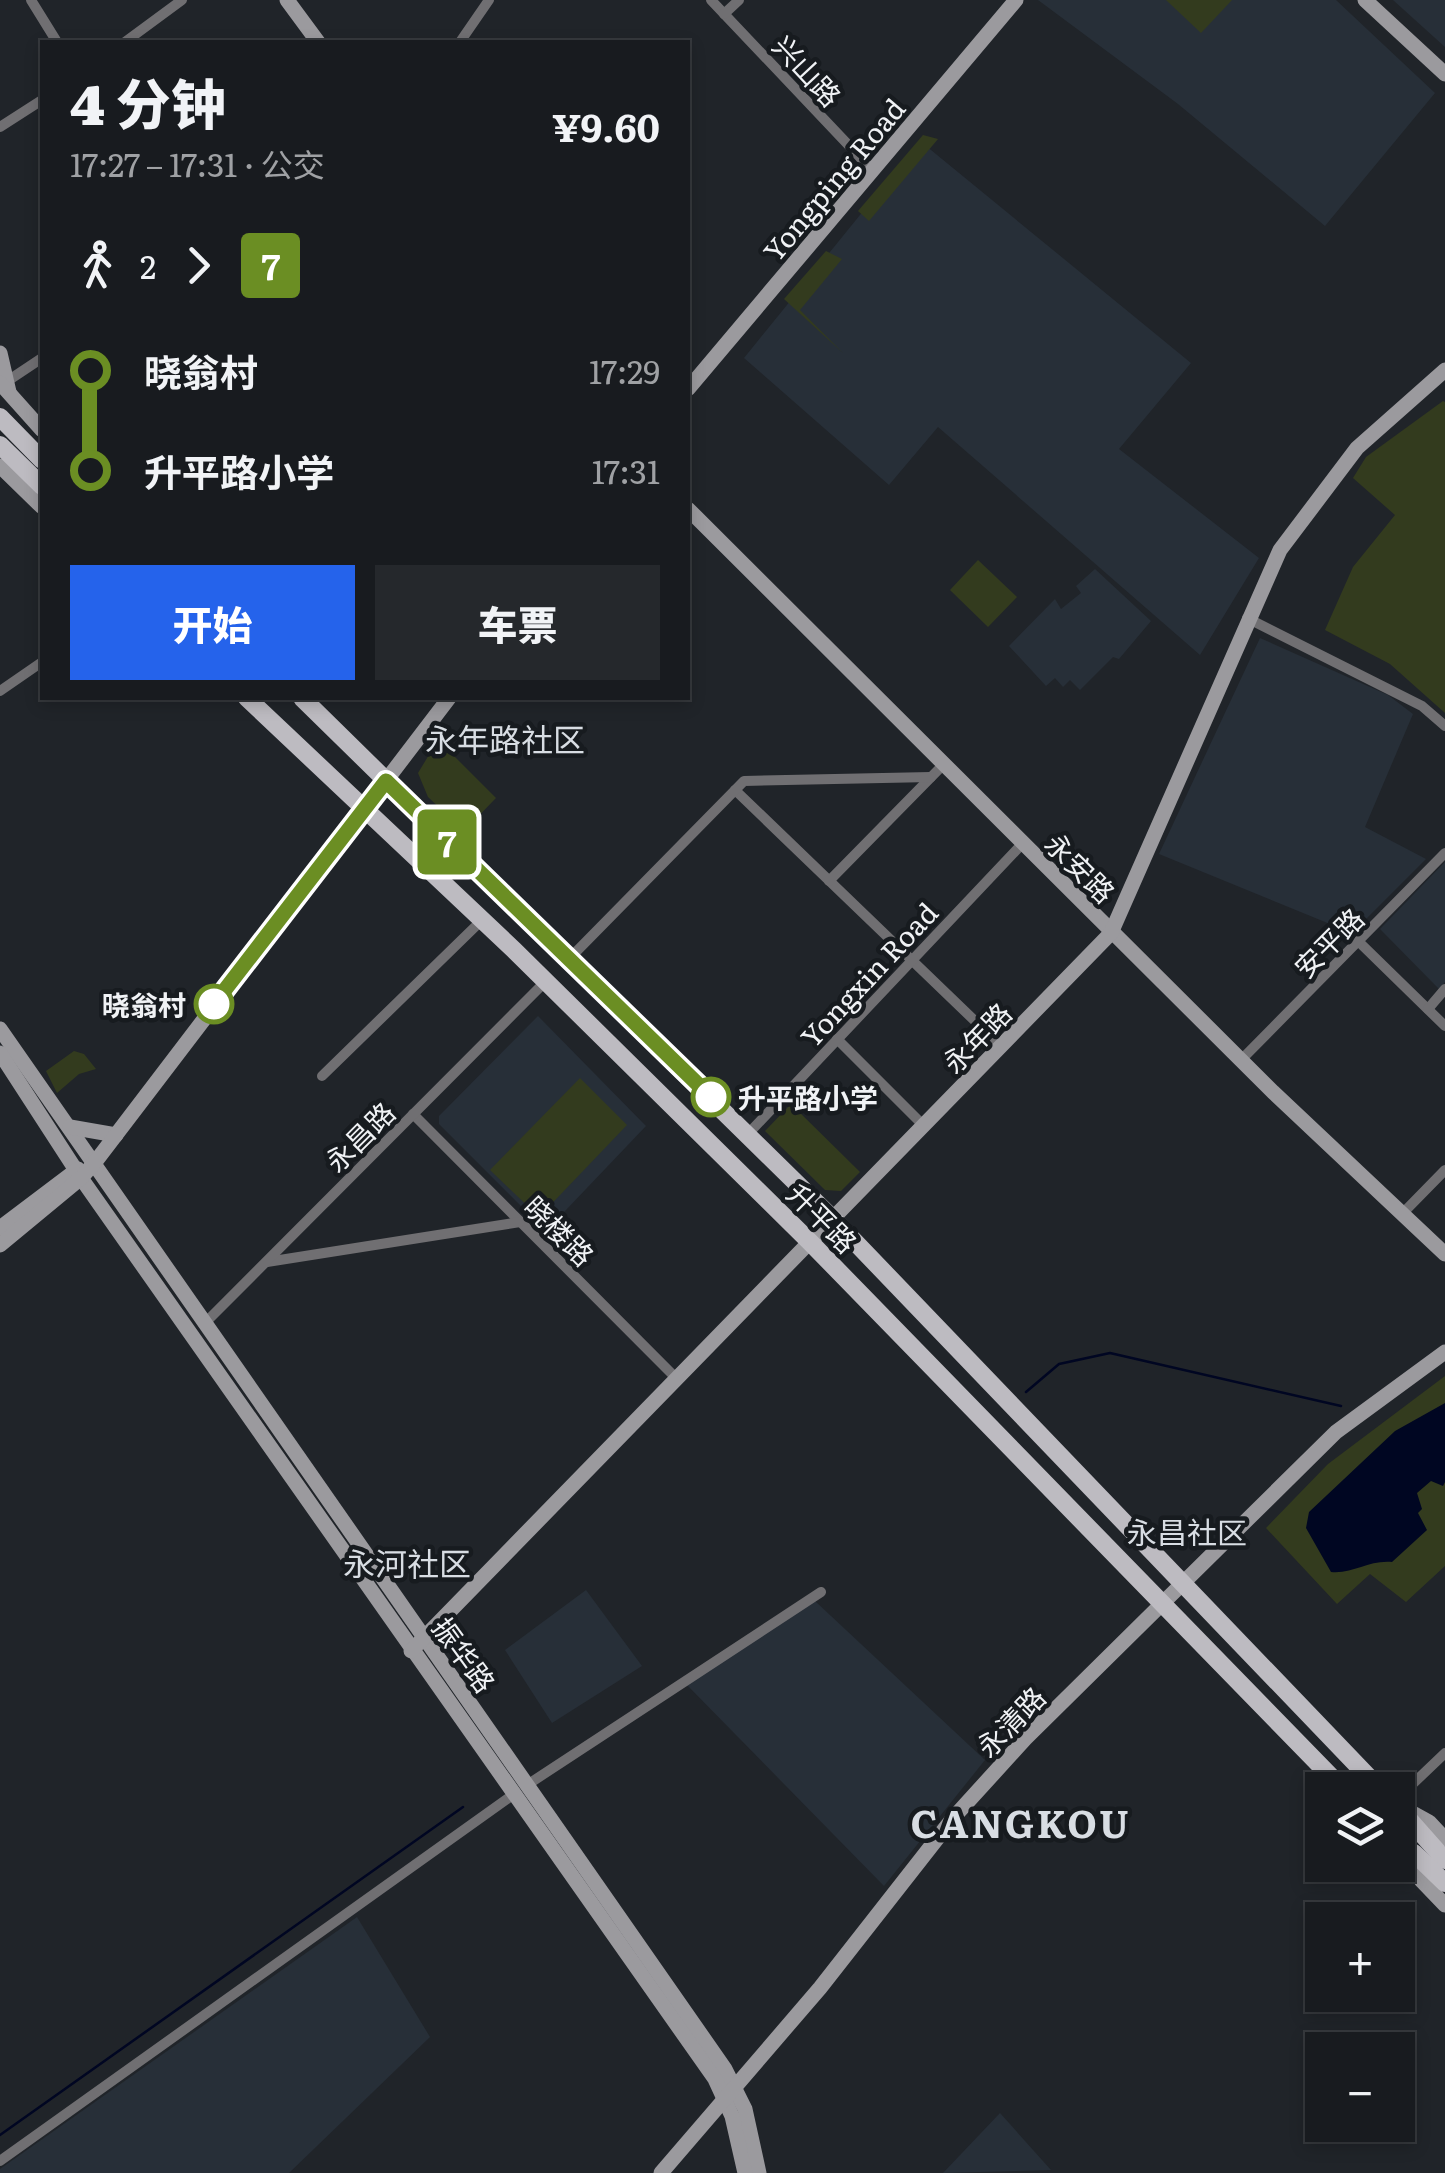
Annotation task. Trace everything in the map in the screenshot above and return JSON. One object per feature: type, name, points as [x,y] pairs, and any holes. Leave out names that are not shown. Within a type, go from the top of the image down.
[{"type":"main road","points":[[0,417],[40,458]]},
{"type":"main road","points":[[0,445],[40,484]]},
{"type":"main road","name":"升平路","points":[[250,700],[482,920],[809,1241],[1327,1772]]},
{"type":"main road","name":"升平路","points":[[314,703],[386,781],[567,961],[833,1219],[1364,1772]]},
{"type":"main road","points":[[1415,1824],[1445,1860]]},
{"type":"main road","points":[[1415,1854],[1445,1883]]},
{"type":"street","points":[[31,0],[57,40]]},
{"type":"street","points":[[128,40],[182,0]]},
{"type":"street","points":[[286,0],[316,40]]},
{"type":"street","points":[[461,40],[490,0]]},
{"type":"street","name":"兴山路","points":[[711,0],[873,171]]},
{"type":"street","points":[[724,14],[739,0]]},
{"type":"street","name":"Yongping Road","points":[[690,387],[1016,0]]},
{"type":"street","points":[[1364,0],[1445,74]]},
{"type":"street","points":[[0,127],[40,101]]},
{"type":"street","points":[[0,353],[6,385],[40,428]]},
{"type":"street","points":[[6,385],[40,360]]},
{"type":"street","name":"永年路","points":[[417,1645],[1112,932],[1280,550],[1328,482],[1386,419],[1445,370]]},
{"type":"street","points":[[0,466],[40,505]]},
{"type":"street","name":"永安路","points":[[690,511],[937,771],[1022,844],[1445,1254]]},
{"type":"street","points":[[1247,618],[1406,698],[1445,726]]},
{"type":"street","points":[[0,691],[40,663]]},
{"type":"street","points":[[0,1228],[96,1161],[447,700]]},
{"type":"street","points":[[567,961],[744,781],[758,778],[824,782],[937,771]]},
{"type":"street","points":[[829,881],[937,771]]},
{"type":"street","points":[[735,790],[1002,1047]]},
{"type":"street","name":"Yongxin Road","points":[[747,1135],[1022,844]]},
{"type":"street","name":"安平路","points":[[1241,1060],[1445,853]]},
{"type":"street","points":[[322,1076],[482,920]]},
{"type":"street","points":[[1360,943],[1445,1026]]},
{"type":"street","name":"永昌路","points":[[206,1323],[544,982]]},
{"type":"street","points":[[1428,1009],[1445,988]]},
{"type":"street","name":"振华路","points":[[0,1029],[206,1323],[417,1645]]},
{"type":"street","points":[[837,1039],[924,1126]]},
{"type":"street","name":"振华路","points":[[0,1053],[78,1174],[521,1789],[731,2094],[760,2173]]},
{"type":"street","name":"晓楼路","points":[[413,1114],[676,1378]]},
{"type":"street","points":[[69,1127],[116,1135]]},
{"type":"street","points":[[1402,1214],[1445,1170]]},
{"type":"street","points":[[0,1245],[78,1174]]},
{"type":"street","points":[[266,1262],[520,1222]]},
{"type":"street","name":"永清路","points":[[661,2173],[731,2094],[954,1818],[1025,1739],[1336,1432],[1445,1352]]},
{"type":"street","points":[[0,2161],[521,1789],[820,1592]]},
{"type":"street","points":[[1415,1785],[1445,1753]]},
{"type":"street","points":[[1415,1813],[1445,1839]]},
{"type":"street","points":[[1415,1867],[1445,1905]]},
{"type":"street","name":"振华路","points":[[731,2094],[744,2173]]},
{"type":"street","points":[[697,2130],[716,2128],[738,2140]]},
{"type":"shaded area","points":[[1038,0],[1336,0],[1435,93],[1325,226],[1178,104]]},
{"type":"shaded area","points":[[1393,0],[1445,0],[1445,47]]},
{"type":"shaded area","points":[[920,141],[1191,363],[1119,449],[1259,558],[1200,655],[938,427],[889,485],[744,358]]},
{"type":"shaded area","points":[[1095,569],[1151,621],[1119,659],[1113,657],[1080,690],[1070,680],[1063,687],[1055,678],[1046,686],[1009,646],[1055,599],[1061,609],[1081,593],[1076,586]]},
{"type":"shaded area","points":[[1260,638],[1388,695],[1413,714],[1365,827],[1426,859],[1352,933],[1159,854]]},
{"type":"shaded area","points":[[1445,862],[1445,982],[1439,989],[1380,929]]},
{"type":"shaded area","points":[[538,1016],[646,1126],[546,1231],[439,1124],[439,1116]]},
{"type":"shaded area","points":[[586,1590],[642,1666],[552,1723],[505,1650]]},
{"type":"shaded area","points":[[815,1601],[985,1760],[884,1886],[685,1683]]},
{"type":"shaded area","points":[[357,1917],[430,2037],[289,2173],[0,2173],[0,2169]]},
{"type":"shaded area","points":[[1000,2113],[1051,2170],[943,2173]]},
{"type":"green space","points":[[1166,0],[1232,0],[1201,33]]},
{"type":"green space","points":[[923,135],[938,139],[869,221],[858,211]]},
{"type":"green space","points":[[826,251],[842,259],[800,310],[843,353],[784,299]]},
{"type":"green space","points":[[1443,401],[1445,713],[1390,664],[1325,630],[1353,567],[1395,515],[1353,478],[1366,457]]},
{"type":"green space","points":[[978,560],[1017,597],[988,627],[950,590]]},
{"type":"green space","points":[[438,740],[496,798],[464,831],[428,797],[418,773]]},
{"type":"green space","points":[[74,1051],[84,1054],[96,1069],[79,1074],[57,1093],[46,1071]]},
{"type":"green space","points":[[580,1078],[627,1125],[539,1217],[490,1170]]},
{"type":"green space","points":[[791,1104],[860,1172],[841,1191],[825,1190],[765,1131]]},
{"type":"green space","points":[[1445,1376],[1445,1566],[1406,1602],[1370,1574],[1337,1604],[1266,1528],[1328,1464]]},
{"type":"water","points":[[1445,1403],[1445,1482],[1443,1486],[1431,1481],[1417,1493],[1422,1509],[1418,1513],[1427,1530],[1392,1562],[1331,1572],[1306,1528],[1309,1512],[1395,1431]]},
{"type":"waterway","points":[[1026,1392],[1059,1364],[1110,1353],[1341,1406]]},
{"type":"waterway","points":[[0,2135],[463,1807]]},
{"type":"bus line","name":"7","points":[[214,1004],[386,781],[578,972],[711,1097]]},
{"type":"place","name":"晓翁村","points":[[214,1004]]},
{"type":"place","name":"升平路小学","points":[[711,1097]]},
{"type":"district","name":"永年路社区","points":[[505,738]]},
{"type":"district","name":"永昌社区","points":[[1187,1531]]},
{"type":"district","name":"永河社区","points":[[407,1562]]},
{"type":"district","name":"CANGKOU","points":[[1021,1821]]}]
